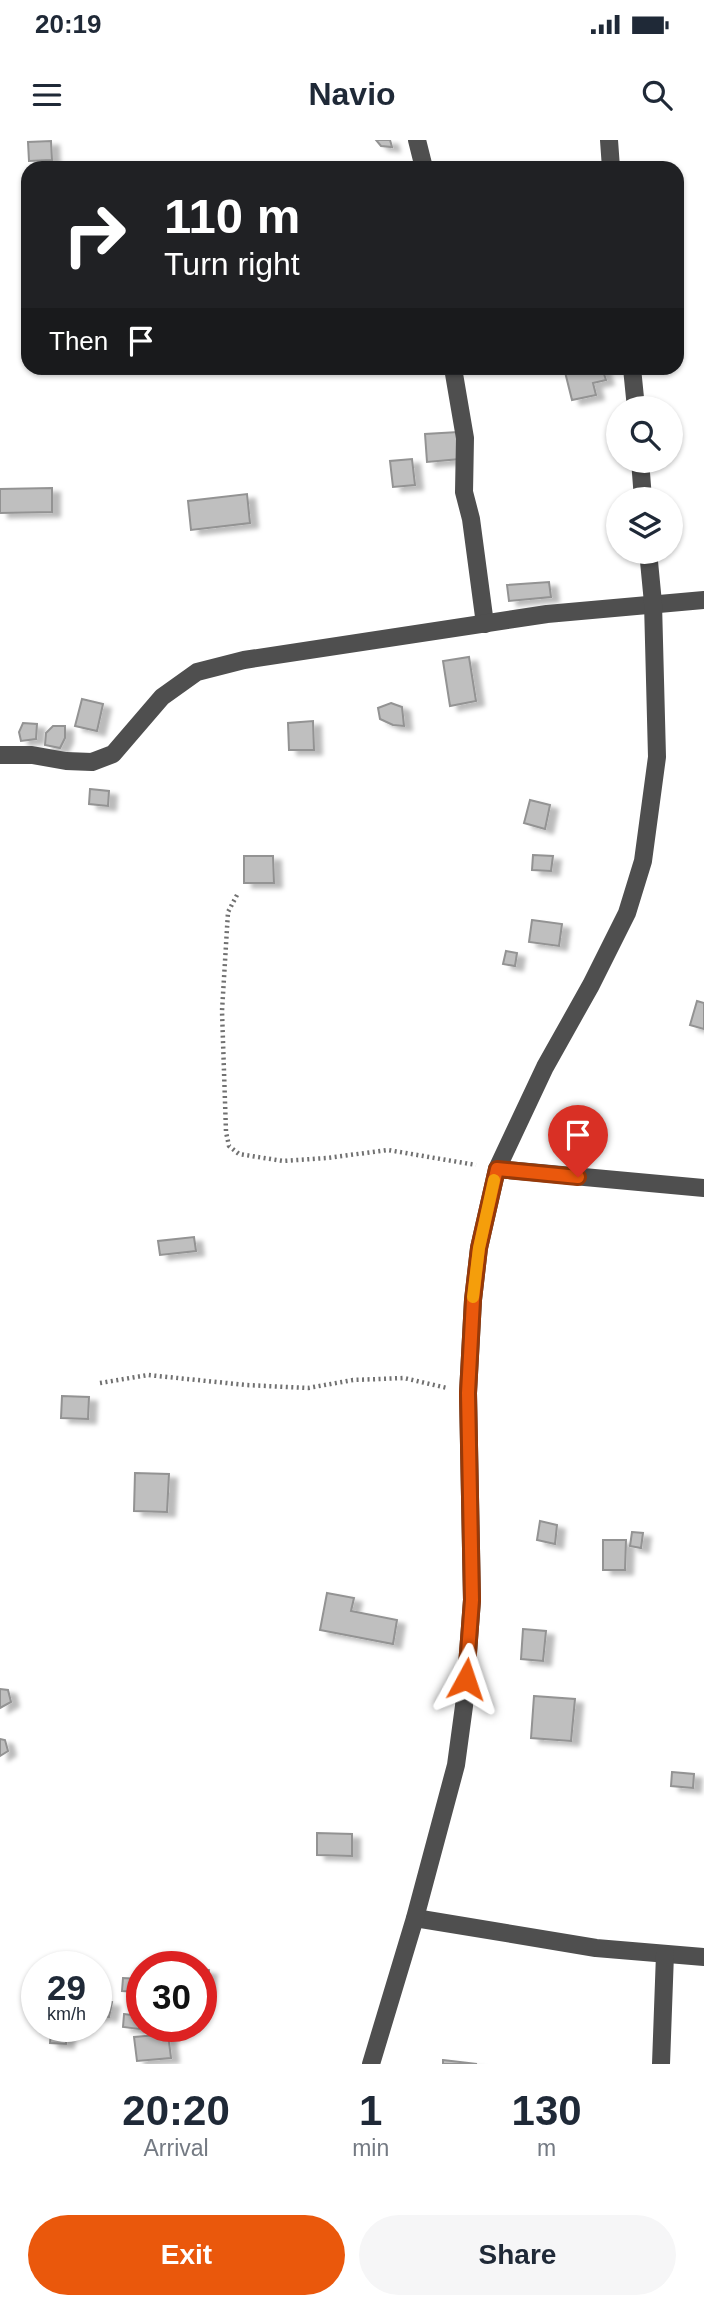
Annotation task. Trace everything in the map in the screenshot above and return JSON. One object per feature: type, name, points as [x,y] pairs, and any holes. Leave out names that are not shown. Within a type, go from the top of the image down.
[{"type":"street","points":[[417,140],[422,161]]},
{"type":"street","points":[[609,140],[610,161]]},
{"type":"street","points":[[454,375],[465,438],[464,492],[471,519],[485,624]]},
{"type":"street","points":[[633,375],[635,396]]},
{"type":"street","points":[[371,2064],[415,1918],[456,1765],[464,1706],[472,1600],[468,1393],[479,1248],[497,1169],[545,1067],[627,913],[643,861],[657,757],[653,603],[649,564]]},
{"type":"street","points":[[0,755],[32,755],[92,762],[113,754],[162,697],[197,672],[244,660],[547,614],[704,600]]},
{"type":"street","points":[[497,1169],[704,1188]]},
{"type":"street","points":[[415,1918],[596,1948],[704,1957]]},
{"type":"street","points":[[661,2064],[665,1954]]},
{"type":"path","points":[[237,895],[228,912],[222,1011],[226,1132],[229,1146],[239,1154],[283,1161],[388,1150],[497,1169]]},
{"type":"path","points":[[100,1383],[148,1375],[308,1388],[353,1380],[404,1378],[468,1393]]},
{"type":"building","points":[[376,140],[390,140],[392,147],[381,146]]},
{"type":"building","points":[[51,141],[52,160],[29,161],[28,142]]},
{"type":"building","points":[[566,375],[604,375],[606,380],[593,383],[596,395],[572,400]]},
{"type":"building","points":[[458,432],[460,459],[427,462],[425,434]]},
{"type":"building","points":[[412,459],[415,485],[393,487],[390,461]]},
{"type":"building","points":[[52,488],[52,512],[0,513],[0,489]]},
{"type":"building","points":[[247,494],[250,523],[191,530],[188,501]]},
{"type":"building","points":[[549,582],[551,597],[509,601],[507,585]]},
{"type":"building","points":[[469,657],[476,701],[450,706],[443,661]]},
{"type":"building","points":[[82,699],[103,704],[97,731],[75,726]]},
{"type":"building","points":[[391,703],[402,707],[404,726],[393,725],[380,719],[378,708]]},
{"type":"building","points":[[313,721],[314,750],[289,750],[288,723]]},
{"type":"building","points":[[23,723],[37,724],[36,739],[21,741],[19,732]]},
{"type":"building","points":[[53,726],[65,726],[65,738],[60,748],[45,745],[46,733]]},
{"type":"building","points":[[90,789],[109,791],[108,806],[89,804]]},
{"type":"building","points":[[530,800],[550,805],[545,829],[524,823]]},
{"type":"building","points":[[533,855],[553,856],[551,871],[532,870]]},
{"type":"building","points":[[244,856],[273,856],[274,883],[244,883]]},
{"type":"building","points":[[532,920],[562,924],[559,946],[529,942]]},
{"type":"building","points":[[506,951],[517,953],[515,966],[503,964]]},
{"type":"building","points":[[697,1001],[704,1003],[704,1029],[690,1025]]},
{"type":"building","points":[[194,1237],[196,1251],[160,1255],[158,1241]]},
{"type":"building","points":[[62,1396],[89,1397],[88,1419],[61,1418]]},
{"type":"building","points":[[135,1473],[169,1474],[167,1512],[134,1511]]},
{"type":"building","points":[[540,1521],[557,1525],[555,1544],[537,1540]]},
{"type":"building","points":[[632,1532],[643,1533],[641,1548],[630,1546]]},
{"type":"building","points":[[603,1540],[626,1540],[625,1570],[603,1570]]},
{"type":"building","points":[[327,1593],[354,1598],[351,1611],[397,1620],[393,1644],[320,1630]]},
{"type":"building","points":[[523,1629],[546,1631],[543,1661],[521,1659]]},
{"type":"building","points":[[0,1689],[8,1690],[11,1702],[0,1708]]},
{"type":"building","points":[[534,1696],[575,1699],[571,1741],[531,1738]]},
{"type":"building","points":[[0,1739],[5,1740],[8,1751],[0,1756]]},
{"type":"building","points":[[672,1772],[694,1774],[693,1788],[671,1786]]},
{"type":"building","points":[[317,1833],[352,1834],[352,1856],[317,1855]]},
{"type":"building","points":[[123,1978],[126,1978],[126,1991],[122,1991]]},
{"type":"building","points":[[124,2014],[126,2014],[126,2027],[123,2027]]},
{"type":"building","points":[[135,2042],[169,2042],[171,2058],[137,2061]]},
{"type":"building","points":[[443,2060],[477,2064],[443,2064]]},
{"type":"slow traffic","points":[[473,1297],[479,1248],[494,1180]]},
{"type":"route","points":[[466,1679],[472,1600],[468,1393],[479,1248],[497,1169],[578,1177]]}]
